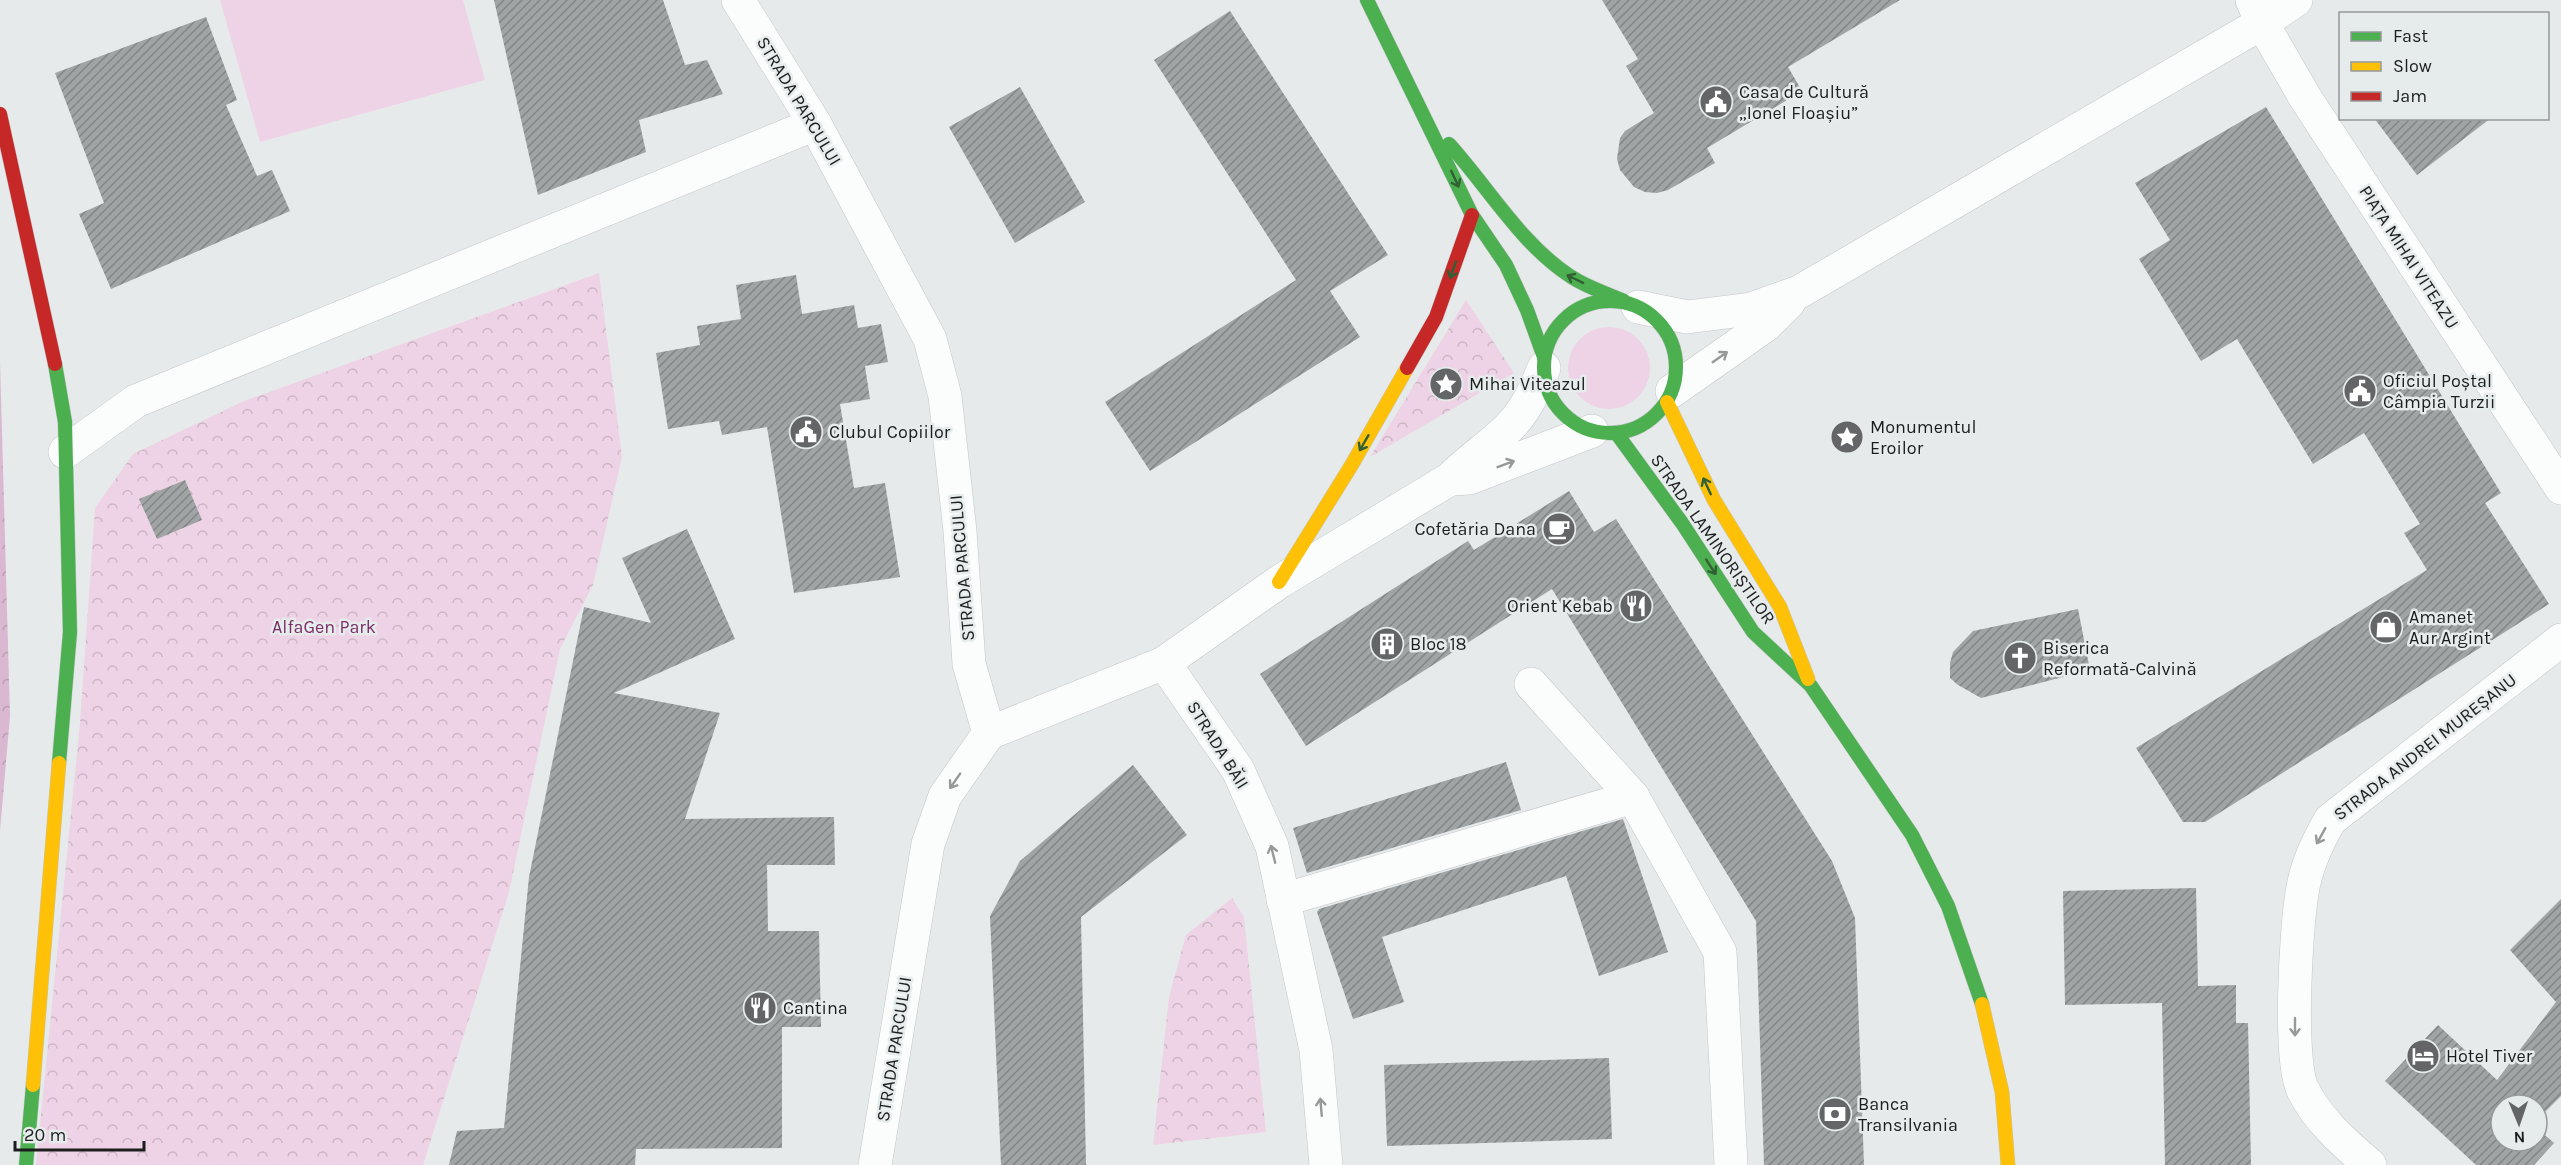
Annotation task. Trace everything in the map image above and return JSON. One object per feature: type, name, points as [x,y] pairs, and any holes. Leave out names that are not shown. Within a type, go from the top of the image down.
[{"type":"main road","points":[[1367,0],[1472,215],[1506,265],[1527,310],[1544,362],[1547,388],[1557,408],[1573,422],[1604,432],[1637,428],[1654,417],[1670,396],[1677,372],[1675,351],[1667,333],[1655,318],[1633,305],[1567,275],[1535,245],[1464,159],[1430,126]]},
{"type":"main road","points":[[0,114],[52,344],[65,422],[70,632],[26,1165]]},
{"type":"main road","points":[[1279,582],[1351,466],[1436,317],[1472,215]]},
{"type":"main road","points":[[1544,362],[1552,336],[1565,318],[1584,306],[1607,301],[1633,305]]},
{"type":"main road","name":"STRADA LAMINORIȘTILOR","points":[[1670,396],[1714,500],[1780,607],[1810,686]]},
{"type":"main road","name":"STRADA LAMINORIȘTILOR","points":[[1604,432],[1682,523],[1754,632],[1810,686],[1912,835],[1948,906],[1984,1012],[2002,1092],[2008,1165]]},
{"type":"street","name":"STRADA PARCULUI","points":[[738,0],[815,123],[930,339],[945,396],[960,531],[969,664],[989,733],[945,796],[928,844],[875,1165]]},
{"type":"street","points":[[1633,305],[1687,317],[1751,309],[1799,292],[2257,12],[2296,0]]},
{"type":"street","name":"PIAȚA MIHAI VITEAZU","points":[[2257,12],[2306,99],[2561,488]]},
{"type":"street","points":[[65,452],[136,401],[815,123]]},
{"type":"street","points":[[1670,396],[1766,325],[1799,292]]},
{"type":"street","points":[[989,733],[1164,663],[1279,582],[1450,479],[1513,423],[1532,397],[1544,362]]},
{"type":"street","points":[[1450,479],[1468,478],[1604,432]]},
{"type":"street","name":"STRADA ANDREI MUREȘANU","points":[[2370,1165],[2333,1133],[2302,1089],[2295,1053],[2296,956],[2302,892],[2313,852],[2330,820],[2561,640]]},
{"type":"street","name":"STRADA BĂII","points":[[1164,663],[1238,770],[1272,846],[1316,1050],[1326,1165]]},
{"type":"street","points":[[1532,684],[1633,797],[1720,952],[1731,1165]]},
{"type":"street","points":[[1283,900],[1633,797]]},
{"type":"green space","points":[[220,0],[463,0],[485,80],[260,142]]},
{"type":"green space","name":"AlfaGen Park","points":[[599,273],[622,457],[593,585],[560,649],[509,892],[423,1165],[36,1165],[80,723],[95,508],[133,454],[244,401]]},
{"type":"green space","points":[[1466,300],[1514,373],[1370,457]]},
{"type":"green space","points":[[1609,327],[1625,330],[1638,339],[1647,352],[1650,368],[1647,384],[1638,397],[1625,406],[1609,409],[1593,406],[1580,397],[1571,384],[1568,368],[1571,352],[1580,339],[1593,330]]},
{"type":"green space","points":[[0,361],[10,716],[0,831]]},
{"type":"green space","points":[[1232,898],[1244,917],[1266,1132],[1153,1145],[1169,997],[1186,935]]},
{"type":"building","points":[[494,0],[663,0],[685,65],[707,60],[723,94],[639,120],[646,152],[538,195]]},
{"type":"building","name":"Casa de Cultură „Ionel Floașiu”","points":[[1602,0],[1900,0],[1788,67],[1802,91],[1707,148],[1715,163],[1668,190],[1657,193],[1645,192],[1634,187],[1620,170],[1617,159],[1620,138],[1625,131],[1654,113],[1626,66],[1638,59]]},
{"type":"building","points":[[1230,11],[1388,255],[1330,291],[1360,337],[1150,471],[1105,402],[1296,280],[1154,60]]},
{"type":"building","points":[[206,17],[237,100],[226,105],[257,176],[272,170],[290,211],[111,289],[79,214],[104,203],[55,73]]},
{"type":"building","points":[[1020,87],[1085,202],[1015,243],[949,127]]},
{"type":"building","points":[[2266,107],[2501,493],[2485,503],[2549,604],[2205,822],[2183,822],[2136,748],[2427,570],[2404,533],[2420,524],[2364,433],[2313,464],[2237,339],[2201,361],[2139,259],[2170,240],[2135,183]]},
{"type":"building","points":[[2376,120],[2488,120],[2417,175]]},
{"type":"building","name":"Clubul Copiilor","points":[[796,275],[802,314],[854,305],[858,328],[881,324],[888,362],[865,366],[870,399],[840,404],[854,488],[885,483],[900,577],[794,593],[767,427],[722,435],[719,421],[668,429],[656,353],[700,345],[697,326],[741,319],[736,285]]},
{"type":"building","points":[[185,480],[202,520],[157,539],[139,499]]},
{"type":"building","points":[[1569,491],[1594,532],[1616,519],[1832,861],[1855,918],[1864,1165],[1764,1165],[1756,921],[1552,589],[1306,746],[1260,674],[1468,541],[1474,550]]},
{"type":"building","points":[[687,529],[735,639],[614,693],[720,713],[685,819],[834,817],[835,865],[767,865],[768,931],[819,931],[821,1027],[782,1027],[782,1148],[636,1149],[635,1165],[449,1165],[457,1131],[504,1128],[529,877],[584,607],[651,623],[622,558]]},
{"type":"building","name":"Biserica Reformată-Calvină","points":[[2078,609],[2090,670],[1981,698],[1950,678],[1953,652],[1973,631]]},
{"type":"building","points":[[1506,762],[1521,810],[1307,873],[1293,828]]},
{"type":"building","points":[[1133,765],[1187,835],[1081,917],[1086,1165],[1001,1165],[990,916],[1020,861]]},
{"type":"building","points":[[1623,819],[1668,952],[1599,976],[1566,876],[1382,937],[1404,1002],[1353,1019],[1317,912],[1319,909]]},
{"type":"building","points":[[2196,888],[2198,986],[2236,985],[2236,1023],[2248,1023],[2251,1165],[2165,1165],[2162,1003],[2065,1005],[2063,891]]},
{"type":"building","points":[[2561,899],[2561,1096],[2549,1108],[2549,1093],[2489,1093],[2489,1153],[2545,1153],[2534,1165],[2476,1165],[2385,1081],[2438,1025],[2497,1080],[2556,1002],[2510,950]]},
{"type":"building","points":[[1609,1058],[1612,1139],[1387,1146],[1384,1065]]},
{"type":"building","points":[[2549,1139],[2554,1143],[2549,1148]]},
{"type":"traffic: fast","points":[[1367,0],[1472,215],[1506,265],[1527,310],[1544,357]]},
{"type":"traffic: fast","points":[[1449,144],[1520,232],[1552,263],[1583,283],[1624,301]]},
{"type":"traffic: fast","points":[[1610,301],[1635,306],[1657,320],[1671,342],[1676,367],[1671,392],[1657,414],[1635,428],[1610,433],[1585,428],[1563,414],[1549,392],[1544,367],[1549,342],[1563,320],[1585,306],[1610,301]]},
{"type":"traffic: fast","points":[[55,364],[65,422],[70,632],[59,763]]},
{"type":"traffic: fast","points":[[1617,434],[1682,523],[1753,632],[1811,686],[1912,835],[1948,906],[1982,1004]]},
{"type":"traffic: fast","points":[[26,1165],[33,1085]]},
{"type":"traffic: slow","points":[[1279,582],[1351,466],[1407,368]]},
{"type":"traffic: slow","points":[[1667,402],[1714,500],[1780,607],[1808,679]]},
{"type":"traffic: slow","points":[[33,1085],[59,763]]},
{"type":"traffic: slow","points":[[1982,1004],[2002,1092],[2008,1165]]},
{"type":"traffic: jam","points":[[0,114],[55,364]]},
{"type":"traffic: jam","points":[[1407,368],[1436,317],[1472,215]]},
{"type":"place","name":"Casa de Cultură „Ionel Floașiu”","points":[[1716,102]]},
{"type":"place","name":"Mihai Viteazul","points":[[1446,384]]},
{"type":"place","name":"Oficiul Poștal Câmpia Turzii","points":[[2360,391]]},
{"type":"place","name":"Clubul Copiilor","points":[[806,432]]},
{"type":"place","name":"Monumentul Eroilor","points":[[1847,437]]},
{"type":"place","name":"Cofetăria Dana","points":[[1559,529]]},
{"type":"place","name":"Orient Kebab","points":[[1636,606]]},
{"type":"place","name":"Amanet Aur Argint","points":[[2386,627]]},
{"type":"place","name":"Bloc 18","points":[[1387,644]]},
{"type":"place","name":"Biserica Reformată-Calvină","points":[[2020,658]]},
{"type":"place","name":"Cantina","points":[[760,1008]]},
{"type":"place","name":"Hotel Tiver","points":[[2423,1056]]},
{"type":"place","name":"Banca Transilvania","points":[[1835,1114]]}]
